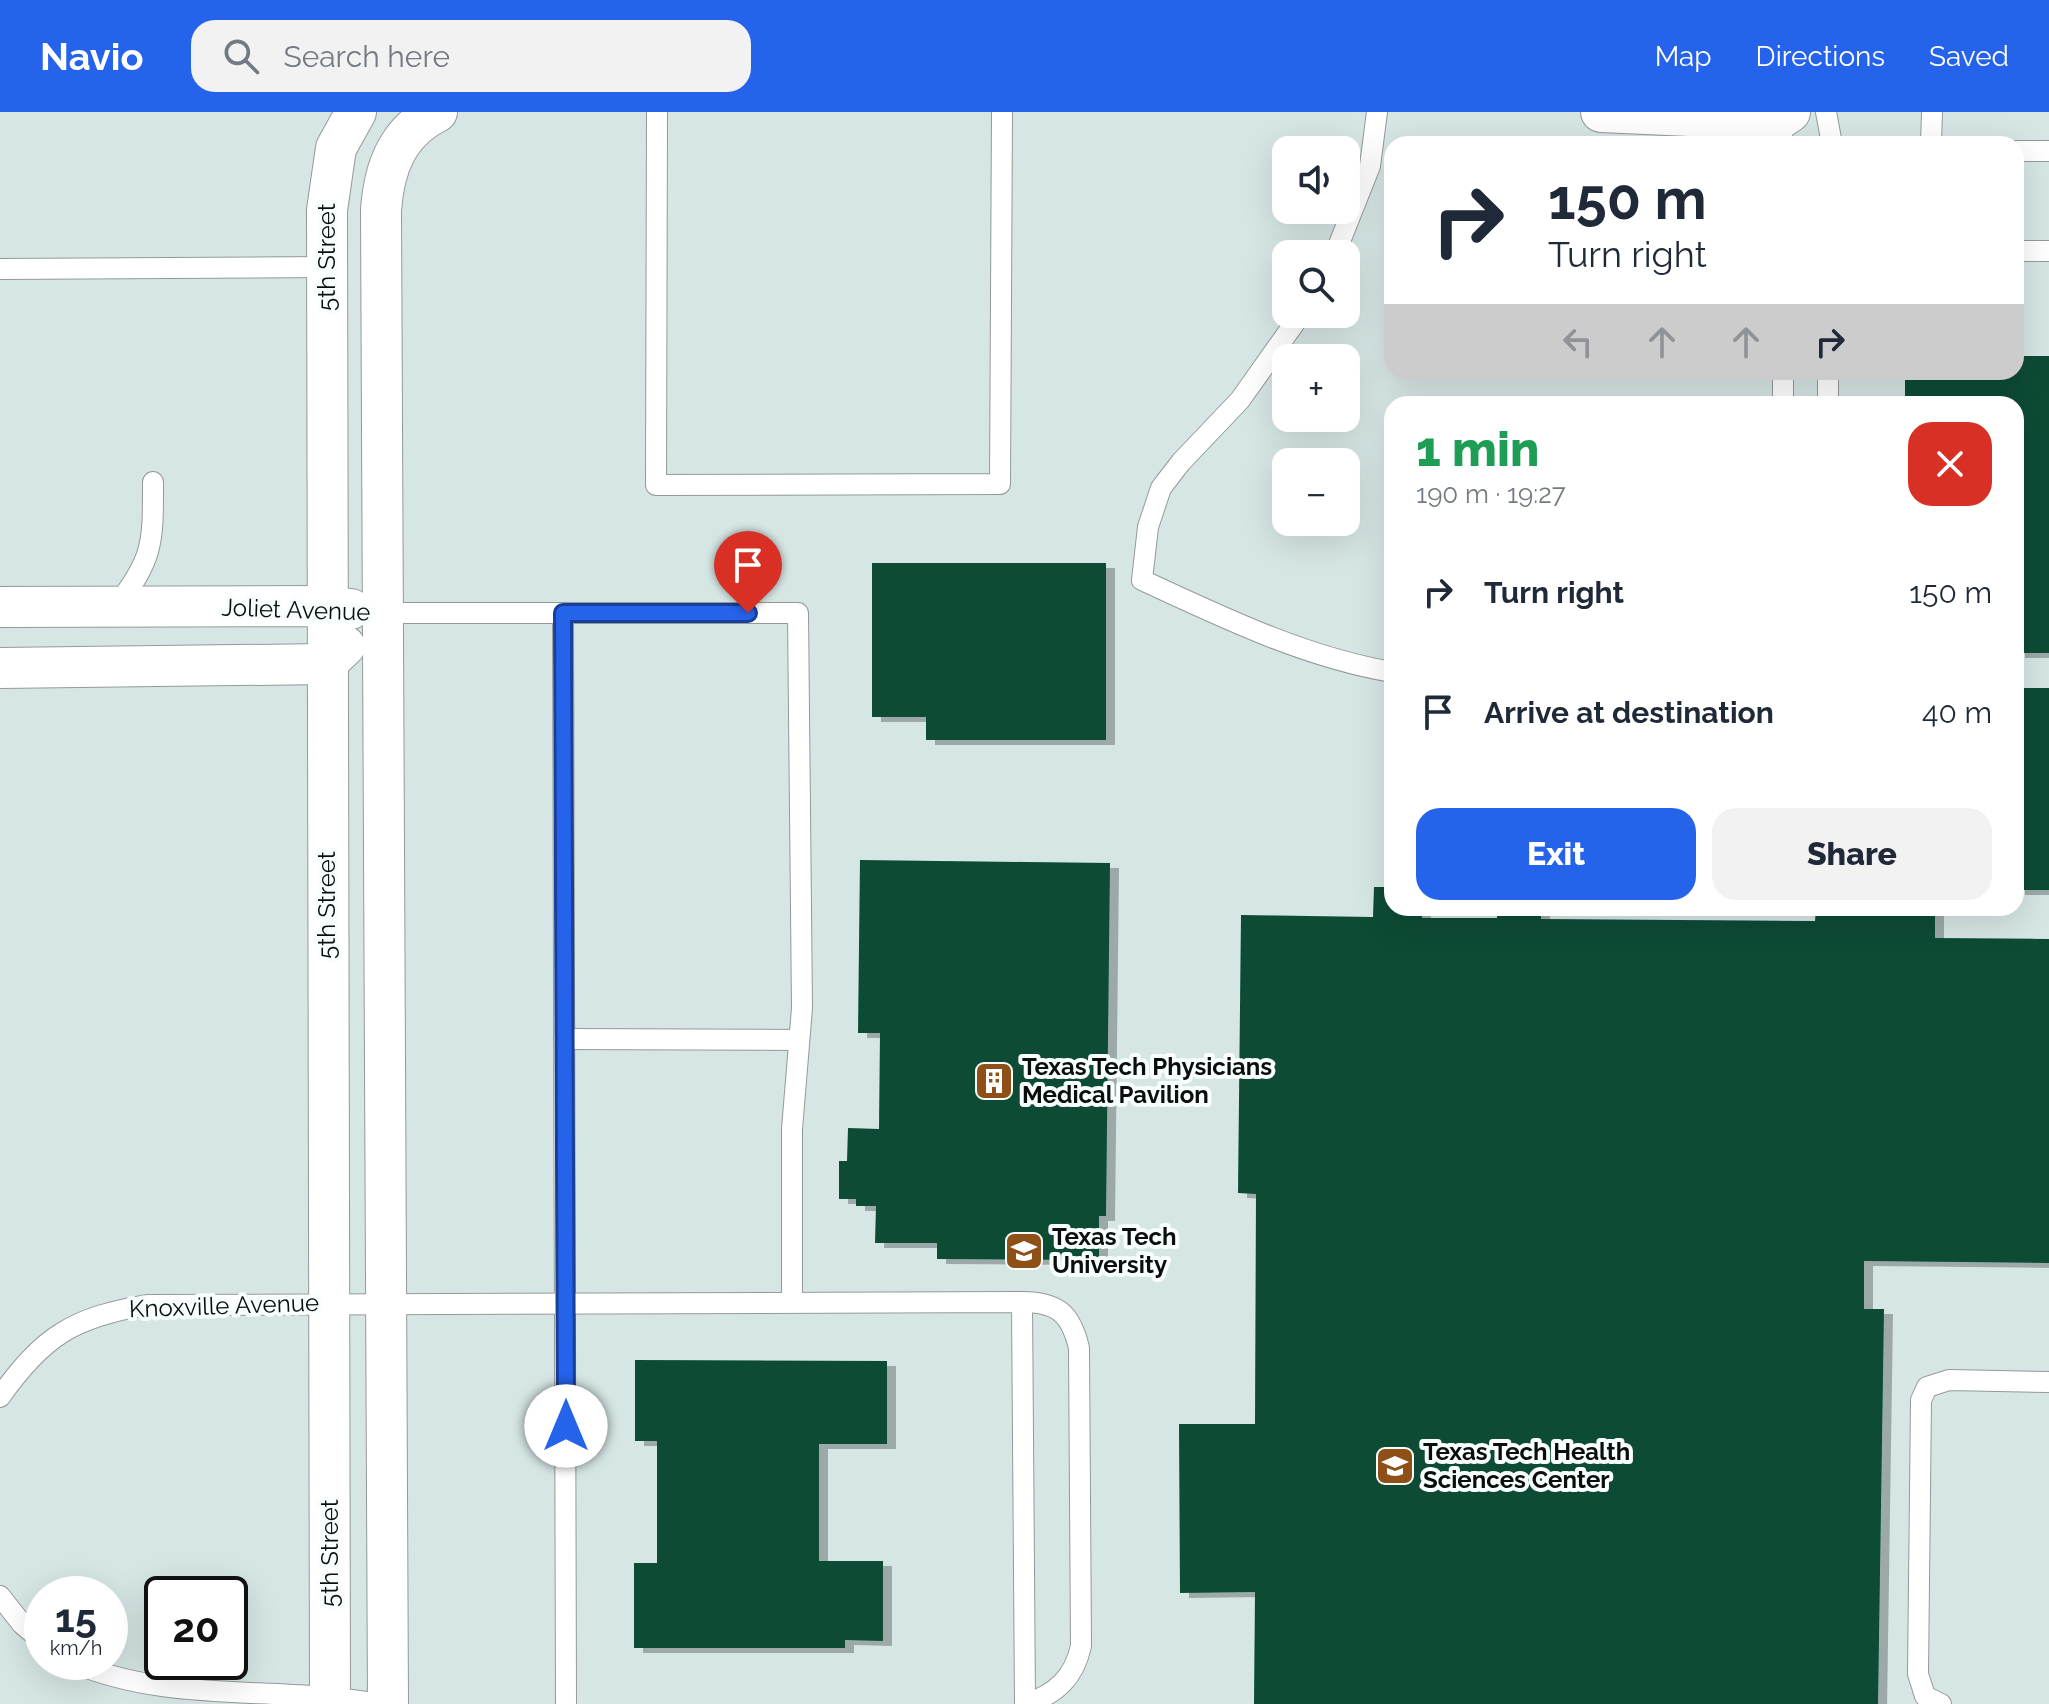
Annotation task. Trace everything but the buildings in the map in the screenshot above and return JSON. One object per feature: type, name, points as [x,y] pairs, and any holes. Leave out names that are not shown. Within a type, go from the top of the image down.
[{"type":"street","name":"5th Street","points":[[330,1700],[327,267],[331,168],[344,129],[356,112]]},
{"type":"street","points":[[1601,112],[1784,125]]},
{"type":"street","points":[[388,1704],[381,210],[386,171],[424,120]]},
{"type":"street","name":"Joliet Avenue","points":[[0,607],[327,606],[383,613]]},
{"type":"street","name":"Joliet Avenue","points":[[326,664],[383,613]]},
{"type":"street","points":[[0,668],[326,664]]},
{"type":"lane","points":[[657,112],[656,485],[1000,484],[1002,112]]},
{"type":"lane","points":[[1341,240],[1370,166],[1377,112]]},
{"type":"lane","points":[[1826,112],[1830,136]]},
{"type":"lane","points":[[1931,136],[1932,112]]},
{"type":"lane","points":[[2024,151],[2049,151]]},
{"type":"lane","points":[[2024,251],[2049,251]]},
{"type":"lane","points":[[0,269],[327,267]]},
{"type":"lane","points":[[1291,328],[1240,400],[1170,474],[1153,507],[1142,580],[1269,636],[1353,664],[1384,670]]},
{"type":"lane","points":[[115,607],[139,577],[150,551],[153,482]]},
{"type":"lane","points":[[383,613],[798,613],[802,1008],[792,1129],[792,1302]]},
{"type":"lane","points":[[563,613],[566,1704]]},
{"type":"lane","points":[[564,1039],[799,1040]]},
{"type":"lane","name":"Knoxville Avenue","points":[[0,1397],[19,1371],[57,1335],[99,1313],[147,1305],[386,1302],[1022,1302],[1050,1305],[1071,1320],[1079,1348],[1081,1646],[1072,1675],[1061,1686],[1026,1704]]},
{"type":"lane","points":[[1022,1302],[1026,1704]]},
{"type":"lane","points":[[1941,1704],[1925,1696],[1918,1674],[1921,1400],[1927,1387],[1949,1380],[2049,1382]]},
{"type":"lane","points":[[0,1596],[24,1626]]},
{"type":"lane","points":[[115,1680],[166,1692],[247,1699],[378,1704]]},
{"type":"shaded area","name":"Texas Tech University","points":[[0,112],[2049,112],[2049,1704],[0,1704]]},
{"type":"place","name":"Texas Tech Physicians Medical Pavilion","points":[[994,1081]]},
{"type":"place","name":"Texas Tech University","points":[[1024,1251]]},
{"type":"place","name":"Texas Tech Health Sciences Center","points":[[1395,1466]]},
{"type":"route","points":[[566,1426],[563,613],[748,613]]}]
